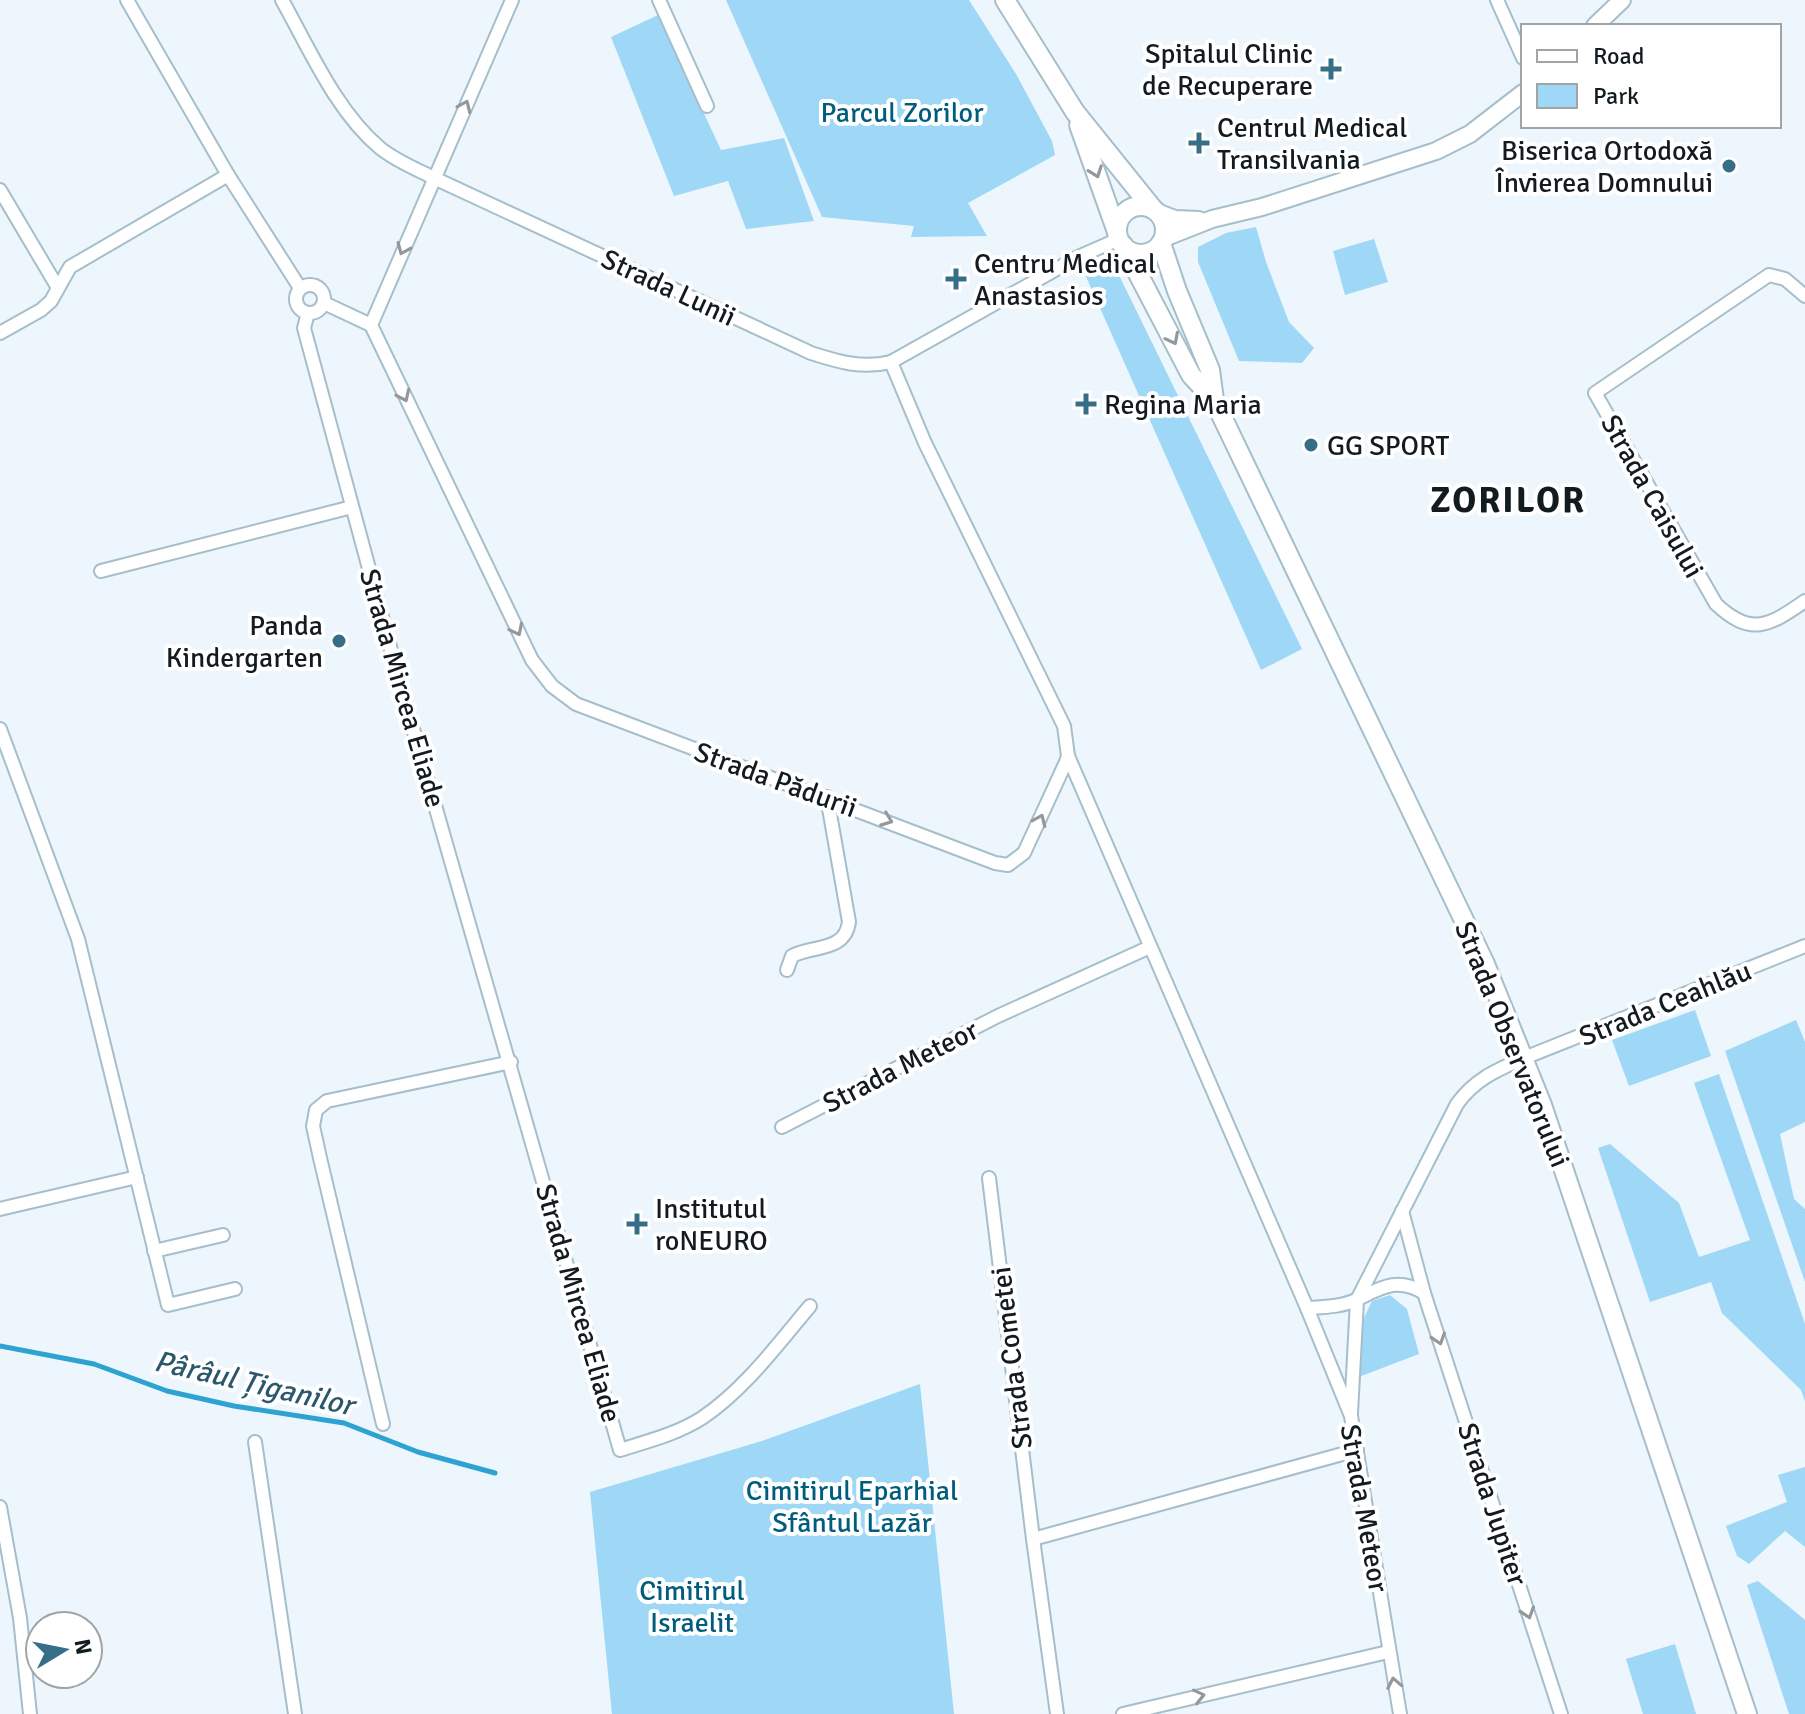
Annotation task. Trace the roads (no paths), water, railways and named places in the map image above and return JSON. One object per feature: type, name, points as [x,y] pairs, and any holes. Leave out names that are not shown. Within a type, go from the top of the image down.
[{"type":"main road","name":"Strada Observatorului","points":[[1005,0],[1075,112],[1156,211]]},
{"type":"main road","name":"Strada Observatorului","points":[[1075,112],[1120,239],[1191,375],[1214,400],[1478,950],[1524,1058],[1747,1714]]},
{"type":"main road","points":[[1146,206],[1156,211],[1164,223],[1163,241],[1157,249],[1136,253],[1120,239],[1120,218],[1131,208],[1146,206]]},
{"type":"main road","name":"Strada Observatorului","points":[[1163,241],[1168,267],[1210,370],[1214,400]]},
{"type":"street","name":"Strada Mircea Eliade","points":[[127,0],[228,175],[300,288]]},
{"type":"street","name":"Strada Lunii","points":[[282,0],[335,93],[356,124],[382,150],[434,178],[811,353],[858,366],[891,362],[1078,257],[1120,239]]},
{"type":"street","points":[[371,325],[512,0]]},
{"type":"street","points":[[659,0],[707,106]]},
{"type":"street","points":[[1497,0],[1521,54]]},
{"type":"street","points":[[1597,24],[1622,0]]},
{"type":"street","points":[[1163,241],[1212,219],[1262,207],[1436,151],[1470,134],[1521,95]]},
{"type":"street","points":[[0,333],[41,310],[70,267],[228,175]]},
{"type":"street","points":[[0,190],[58,288]]},
{"type":"street","points":[[1156,211],[1175,219],[1212,219]]},
{"type":"street","points":[[1168,267],[1175,245],[1189,228]]},
{"type":"street","name":"Strada Caisului","points":[[1805,296],[1785,279],[1769,275],[1595,393],[1706,592],[1716,604],[1728,615],[1750,626],[1776,621],[1805,601]]},
{"type":"street","name":"Strada Mircea Eliade","points":[[371,325],[324,303],[319,287],[309,284],[300,288],[297,304],[308,313],[304,328],[401,687],[620,1450],[664,1436],[700,1419],[749,1377],[810,1306]]},
{"type":"street","points":[[308,313],[318,311],[324,303]]},
{"type":"street","name":"Strada Pădurii","points":[[371,325],[532,660],[552,686],[576,704],[995,863],[1008,865],[1024,853],[1068,756]]},
{"type":"street","points":[[891,362],[925,443],[1064,726],[1068,756]]},
{"type":"street","points":[[101,571],[352,507]]},
{"type":"street","points":[[0,729],[78,939],[168,1305],[235,1289]]},
{"type":"street","name":"Strada Meteor","points":[[1068,756],[1351,1416],[1400,1714]]},
{"type":"street","points":[[787,970],[792,956],[837,942],[848,931],[827,797]]},
{"type":"street","name":"Strada Ceahlău","points":[[1524,1058],[1805,946]]},
{"type":"street","name":"Strada Meteor","points":[[782,1127],[998,1016],[1150,947]]},
{"type":"street","points":[[1351,1416],[1357,1300],[1457,1104],[1479,1080],[1524,1058]]},
{"type":"street","points":[[383,1424],[313,1126],[316,1110],[327,1101],[511,1062]]},
{"type":"street","points":[[0,1209],[137,1177]]},
{"type":"street","name":"Strada Cometei","points":[[989,1178],[1057,1714]]},
{"type":"street","name":"Strada Jupiter","points":[[1402,1211],[1424,1293],[1561,1714]]},
{"type":"street","points":[[154,1251],[223,1235]]},
{"type":"street","points":[[1307,1308],[1331,1307],[1357,1300],[1394,1283],[1408,1285],[1424,1293]]},
{"type":"street","points":[[255,1442],[295,1714]]},
{"type":"street","points":[[1033,1539],[1357,1450]]},
{"type":"street","points":[[0,1507],[20,1618],[30,1714]]},
{"type":"street","points":[[1123,1714],[1388,1652]]},
{"type":"waterway","name":"Pârâul Țiganilor","points":[[0,1346],[94,1364],[167,1391],[234,1406],[344,1423],[418,1452],[495,1473]]},
{"type":"place","name":"Spitalul Clinic de Recuperare","points":[[1331,69]]},
{"type":"place","name":"Centrul Medical Transilvania","points":[[1199,143]]},
{"type":"place","name":"Biserica Ortodoxă Învierea Domnului","points":[[1729,166]]},
{"type":"place","name":"Centru Medical Anastasios","points":[[956,279]]},
{"type":"place","name":"Regina Maria","points":[[1086,404]]},
{"type":"place","name":"GG SPORT","points":[[1311,445]]},
{"type":"place","name":"Panda Kindergarten","points":[[339,641]]},
{"type":"place","name":"Institutul roNEURO","points":[[637,1224]]},
{"type":"district","name":"ZORILOR","points":[[1508,499]]},
{"type":"park label","name":"Parcul Zorilor","points":[[902,112]]},
{"type":"park label","name":"Cimitirul Eparhial Sfântul Lazăr","points":[[852,1506]]},
{"type":"park label","name":"Cimitirul Israelit","points":[[692,1606]]}]
